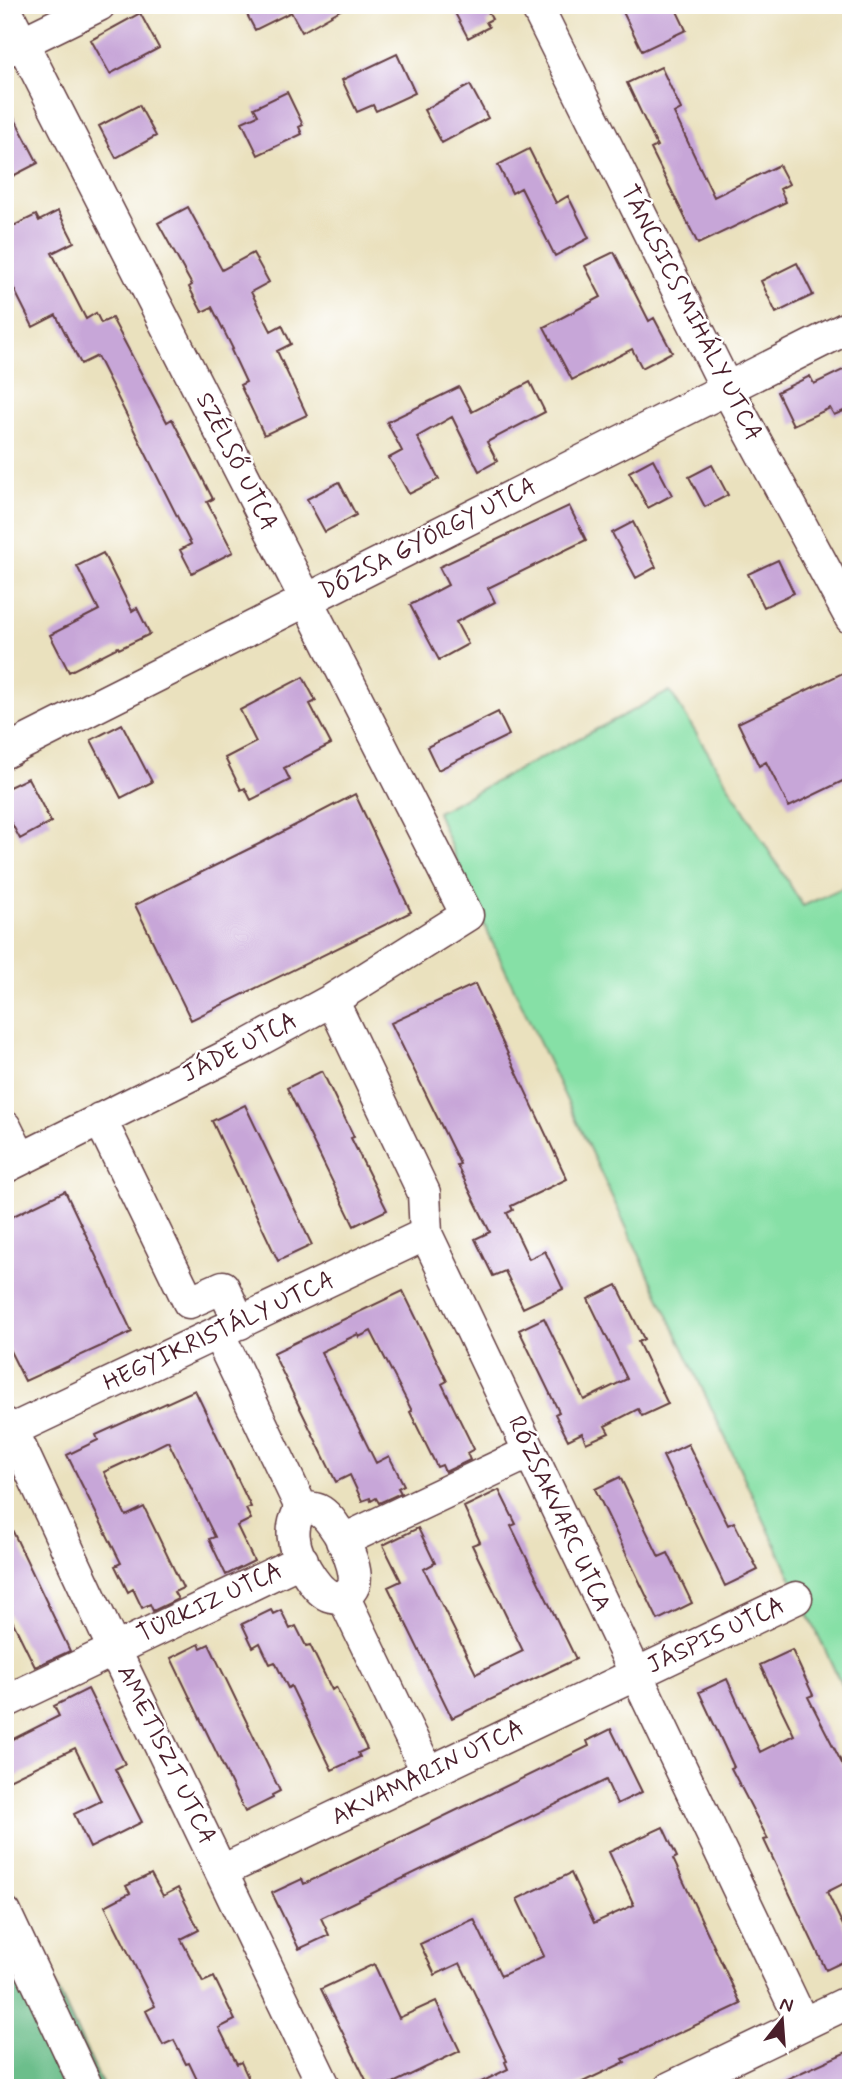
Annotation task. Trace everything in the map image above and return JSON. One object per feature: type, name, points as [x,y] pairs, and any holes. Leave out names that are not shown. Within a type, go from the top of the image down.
[{"type":"street","points":[[14,47],[99,5]]},
{"type":"street","name":"TÁNCSICS MIHÁLY UTCA","points":[[536,5],[726,387],[851,618]]},
{"type":"street","name":"SZÉLSŐ UTCA","points":[[5,9],[14,47],[307,601],[467,915]]},
{"type":"street","name":"DÓZSA GYÖRGY UTCA","points":[[5,752],[851,326]]},
{"type":"street","name":"JÁDE UTCA","points":[[13,1163],[244,1048],[332,1000],[467,915]]},
{"type":"street","name":"RÓZSAKVARC UTCA","points":[[332,1000],[424,1193],[426,1234],[803,2024]]},
{"type":"street","points":[[100,1119],[189,1302],[223,1287],[229,1328],[301,1507],[294,1524],[294,1541],[314,1584],[327,1595],[344,1598]]},
{"type":"street","points":[[5,1127],[13,1163]]},
{"type":"street","name":"HEGYIKRISTÁLY UTCA","points":[[9,1427],[229,1328],[426,1234]]},
{"type":"street","name":"AMETISZT UTCA","points":[[9,1427],[325,2088]]},
{"type":"street","points":[[342,1541],[530,1452]]},
{"type":"street","points":[[301,1507],[319,1510],[334,1525],[355,1568],[354,1585],[344,1598]]},
{"type":"street","name":"TÜRKIZ UTCA","points":[[5,1702],[302,1560]]},
{"type":"street","points":[[344,1598],[428,1773]]},
{"type":"street","name":"JÁSPIS UTCA","points":[[635,1674],[796,1598]]},
{"type":"street","name":"AKVAMARIN UTCA","points":[[222,1871],[635,1674]]},
{"type":"street","points":[[5,1913],[87,2088]]},
{"type":"street","points":[[670,2088],[851,2001]]},
{"type":"green space","points":[[670,691],[803,906],[851,884],[851,1705],[473,901],[437,812]]},
{"type":"green space","points":[[5,1877],[104,2088],[5,2088]]},
{"type":"building","points":[[242,5],[349,5],[302,32],[291,12],[255,30]]},
{"type":"building","points":[[470,5],[484,5],[492,19],[486,22],[489,27],[468,38],[455,13]]},
{"type":"building","points":[[633,5],[674,5],[686,30],[642,51],[622,10]]},
{"type":"building","points":[[140,13],[159,48],[110,74],[91,40]]},
{"type":"building","points":[[397,54],[415,93],[376,111],[373,105],[357,112],[342,80]]},
{"type":"building","points":[[661,67],[681,109],[674,113],[714,197],[779,165],[789,184],[780,189],[786,202],[698,244],[651,149],[657,146],[627,83]]},
{"type":"building","points":[[470,85],[488,118],[442,143],[424,110]]},
{"type":"building","points":[[287,92],[303,125],[299,127],[302,134],[258,155],[242,122],[258,115],[254,108]]},
{"type":"building","points":[[5,100],[38,163],[5,180]]},
{"type":"building","points":[[139,105],[156,136],[116,158],[99,126]]},
{"type":"building","points":[[529,149],[556,203],[568,196],[589,238],[555,256],[521,188],[512,193],[498,165]]},
{"type":"building","points":[[188,207],[222,270],[253,253],[269,282],[251,292],[271,331],[282,325],[291,344],[277,351],[307,415],[264,435],[240,385],[246,382],[231,350],[233,349],[212,307],[202,312],[189,287],[192,285],[158,223]]},
{"type":"building","points":[[58,211],[74,242],[52,253],[86,319],[96,313],[101,323],[112,318],[167,422],[172,419],[213,499],[207,502],[233,552],[192,573],[180,550],[191,544],[97,356],[81,364],[56,315],[33,327],[5,271],[5,230],[36,215],[39,221]]},
{"type":"building","points":[[614,252],[649,321],[654,318],[672,352],[642,368],[632,349],[572,380],[544,327],[601,297],[585,266]]},
{"type":"building","points":[[797,263],[813,295],[776,313],[761,281]]},
{"type":"building","points":[[851,366],[851,408],[834,415],[830,408],[793,425],[777,392],[810,376],[814,384]]},
{"type":"building","points":[[530,382],[545,412],[487,442],[497,461],[479,471],[452,417],[417,437],[439,479],[409,494],[389,458],[402,451],[387,422],[459,387],[472,412]]},
{"type":"building","points":[[653,459],[672,495],[648,508],[629,472]]},
{"type":"building","points":[[712,465],[728,495],[705,507],[689,477]]},
{"type":"building","points":[[339,482],[356,515],[325,532],[307,499]]},
{"type":"building","points":[[569,506],[586,540],[488,588],[495,602],[456,622],[468,644],[439,660],[410,605],[448,585],[439,567]]},
{"type":"building","points":[[633,522],[656,567],[636,578],[612,533]]},
{"type":"building","points":[[103,553],[132,611],[137,608],[150,634],[69,672],[50,635],[99,610],[77,566]]},
{"type":"building","points":[[778,560],[794,593],[764,607],[748,574]]},
{"type":"building","points":[[851,669],[851,777],[789,807],[766,762],[759,766],[738,723]]},
{"type":"building","points":[[303,677],[316,701],[310,704],[331,744],[284,768],[290,780],[251,800],[245,788],[241,790],[225,758],[256,742],[240,710]]},
{"type":"building","points":[[498,712],[509,735],[438,770],[427,747]]},
{"type":"building","points":[[122,724],[152,782],[121,798],[91,740]]},
{"type":"building","points":[[28,778],[51,822],[20,839],[5,811],[5,789]]},
{"type":"building","points":[[355,794],[411,912],[191,1020],[135,905]]},
{"type":"building","points":[[475,984],[567,1179],[511,1206],[513,1210],[507,1213],[529,1259],[545,1251],[563,1289],[523,1308],[505,1271],[493,1276],[475,1239],[490,1232],[391,1023]]},
{"type":"building","points":[[322,1071],[354,1137],[351,1138],[387,1210],[354,1226],[287,1088]]},
{"type":"building","points":[[245,1105],[312,1245],[278,1261],[212,1121]]},
{"type":"building","points":[[65,1191],[132,1332],[25,1381],[5,1341],[5,1220]]},
{"type":"building","points":[[617,1285],[644,1339],[638,1342],[668,1404],[642,1416],[638,1409],[605,1426],[609,1433],[586,1443],[582,1433],[568,1440],[555,1414],[559,1412],[519,1330],[544,1318],[584,1400],[627,1379],[588,1299]]},
{"type":"building","points":[[403,1291],[447,1381],[442,1384],[474,1449],[467,1453],[470,1460],[445,1472],[442,1465],[437,1467],[371,1331],[359,1337],[358,1334],[321,1352],[376,1463],[389,1456],[404,1485],[398,1488],[401,1493],[379,1503],[376,1498],[362,1501],[350,1475],[336,1482],[273,1353]]},
{"type":"building","points":[[195,1390],[251,1507],[246,1509],[251,1519],[237,1526],[254,1561],[226,1575],[209,1539],[215,1537],[168,1441],[104,1472],[126,1516],[144,1507],[183,1588],[174,1592],[178,1599],[153,1611],[150,1604],[142,1608],[133,1589],[128,1592],[115,1566],[121,1563],[67,1455],[98,1440],[96,1435]]},
{"type":"building","points":[[688,1444],[728,1525],[734,1522],[758,1570],[725,1586],[663,1456]]},
{"type":"building","points":[[620,1477],[659,1557],[668,1553],[692,1603],[658,1620],[595,1489]]},
{"type":"building","points":[[499,1490],[516,1524],[511,1526],[576,1659],[452,1718],[388,1587],[401,1581],[383,1545],[418,1528],[435,1563],[424,1569],[476,1674],[523,1651],[472,1545],[480,1542],[464,1507]]},
{"type":"building","points":[[5,1515],[70,1651],[35,1667],[5,1606]]},
{"type":"building","points":[[271,1610],[273,1614],[281,1610],[290,1629],[296,1626],[306,1646],[310,1645],[332,1690],[336,1687],[367,1749],[358,1753],[360,1757],[332,1770],[291,1686],[288,1688],[275,1662],[270,1664],[260,1643],[253,1647],[242,1624]]},
{"type":"building","points":[[199,1644],[201,1648],[209,1644],[280,1791],[272,1795],[273,1798],[245,1812],[171,1658]]},
{"type":"building","points":[[792,1650],[813,1695],[808,1697],[851,1781],[851,1880],[827,1892],[851,1942],[851,1958],[826,1970],[764,1840],[768,1839],[731,1768],[734,1767],[699,1692],[727,1679],[760,1752],[794,1735],[760,1665]]},
{"type":"building","points":[[88,1689],[125,1764],[115,1769],[142,1822],[90,1848],[74,1814],[101,1801],[75,1748],[5,1782],[5,1743],[59,1716],[54,1706]]},
{"type":"building","points":[[611,1729],[642,1792],[617,1804],[606,1780],[321,1918],[329,1935],[299,1949],[272,1893],[302,1879],[304,1884],[352,1861],[589,1746],[587,1741]]},
{"type":"building","points":[[663,1827],[677,1857],[673,1859],[741,2004],[623,2059],[625,2062],[570,2088],[469,2088],[508,2069],[505,2062],[507,2061],[460,1963],[435,1975],[420,1944],[474,1919],[501,1976],[544,1956],[517,1899],[571,1873],[594,1923],[634,1905],[609,1852]]},
{"type":"building","points":[[151,1874],[163,1896],[178,1888],[199,1930],[181,1939],[203,1982],[214,1977],[235,2020],[219,2028],[237,2064],[241,2062],[253,2088],[201,2088],[174,2040],[163,2045],[146,2011],[155,2006],[105,1906],[130,1893],[126,1886]]},
{"type":"building","points":[[374,1964],[399,2018],[436,2001],[460,2051],[383,2088],[370,2088],[321,1989]]},
{"type":"building","points":[[851,2050],[851,2088],[767,2088]]}]
